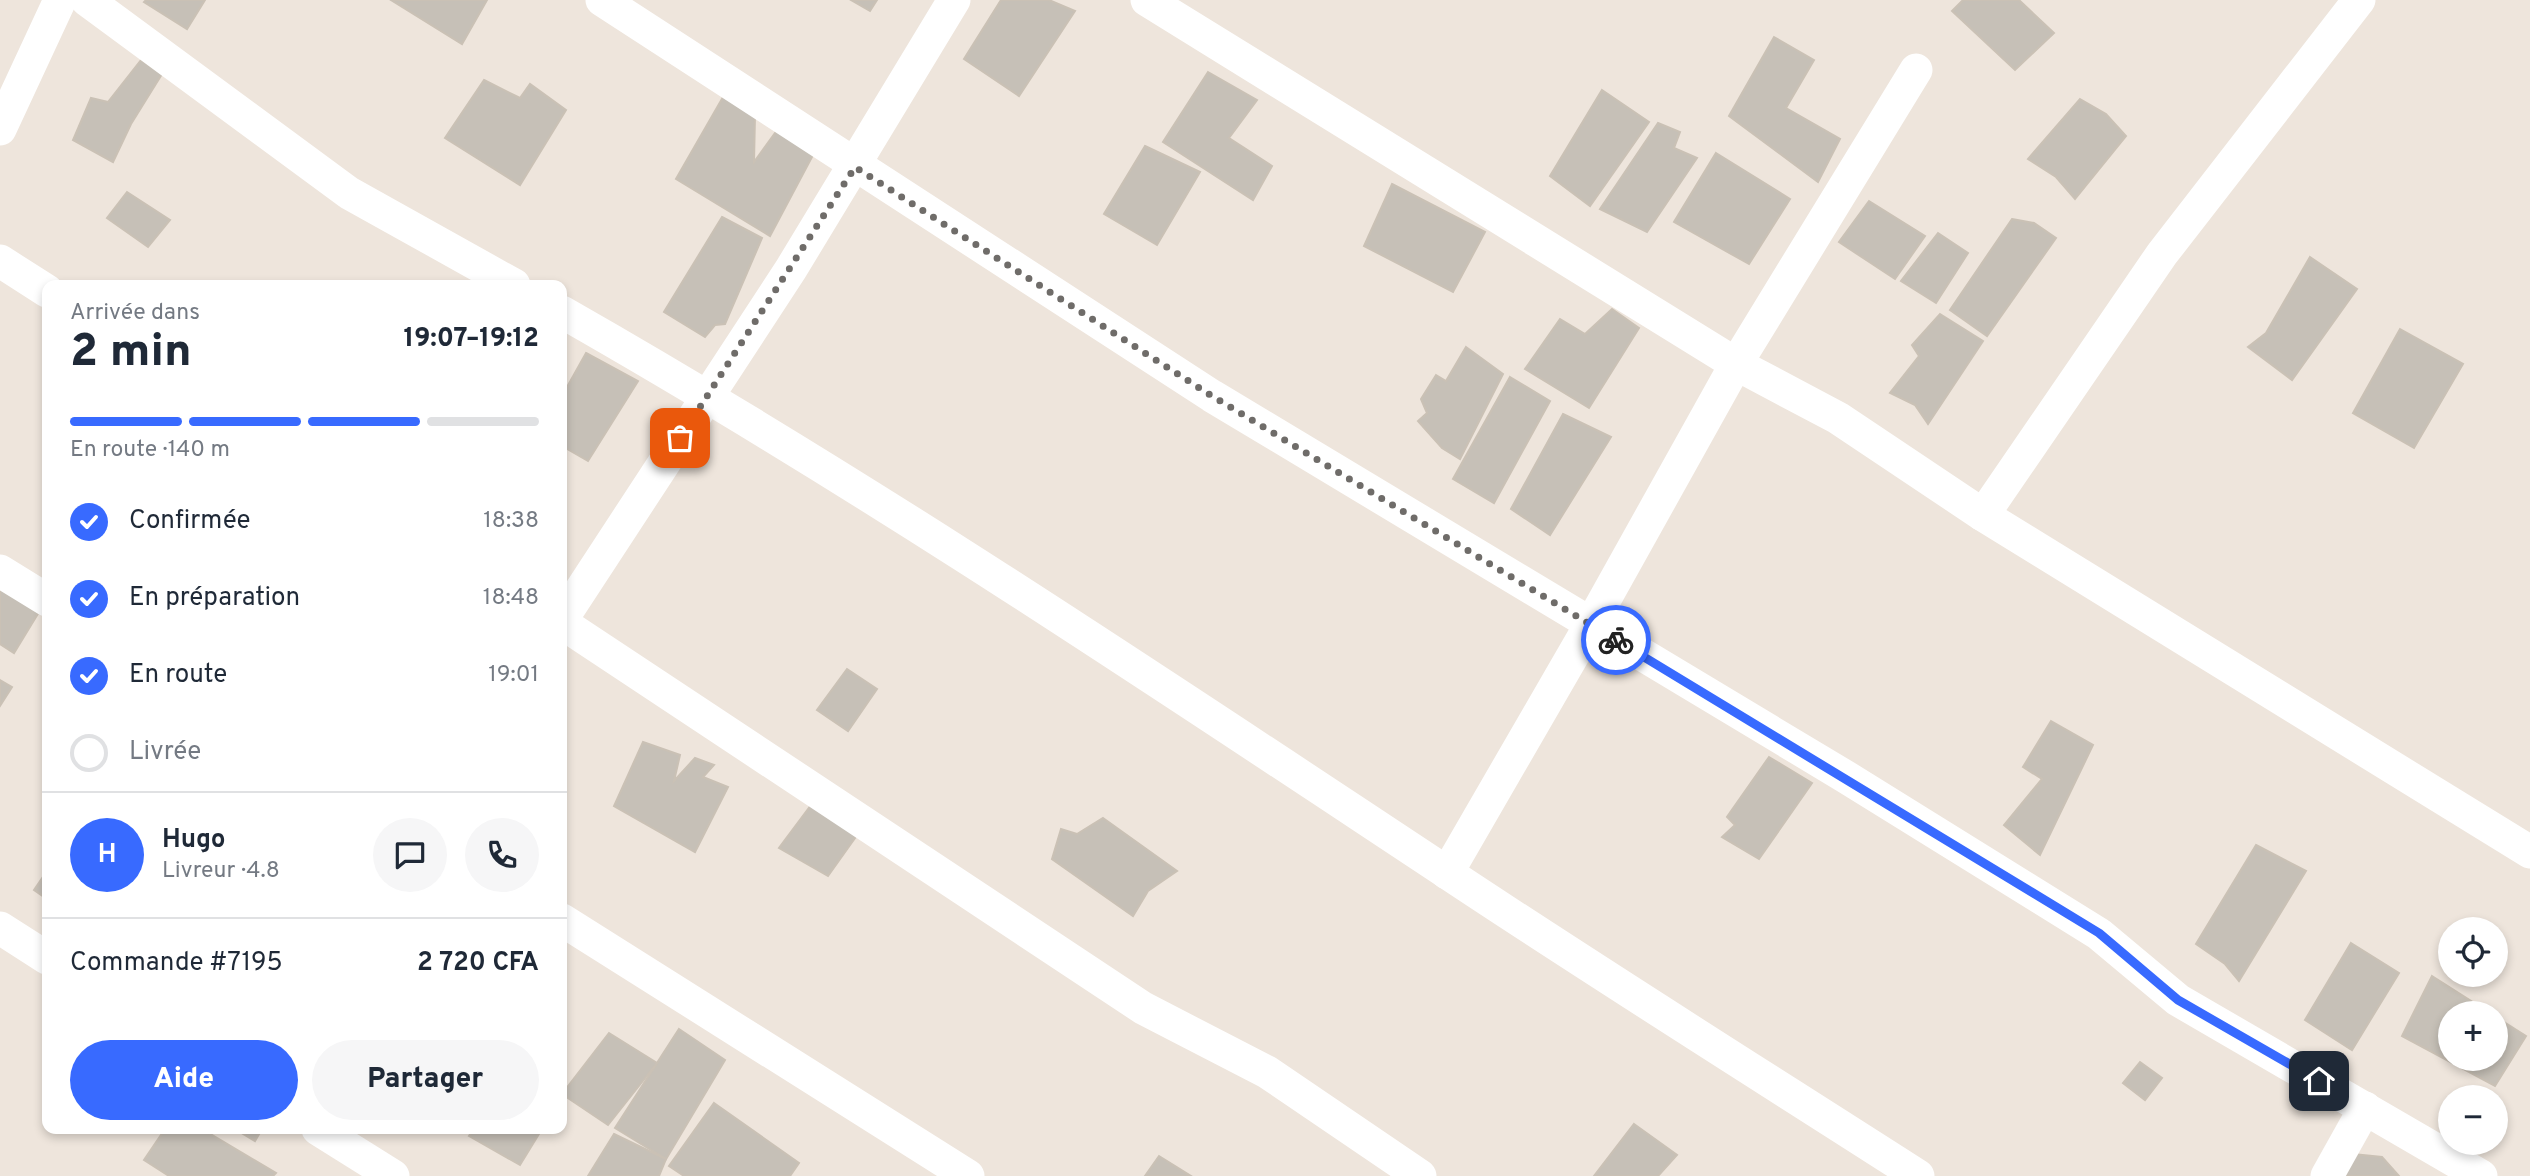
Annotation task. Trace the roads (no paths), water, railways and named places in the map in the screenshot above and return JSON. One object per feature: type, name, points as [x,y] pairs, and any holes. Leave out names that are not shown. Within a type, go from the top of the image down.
[{"type":"street","points":[[0,129],[60,0]]},
{"type":"street","points":[[87,0],[349,193],[505,280]]},
{"type":"street","points":[[602,0],[855,167],[1212,396],[2099,933],[2178,1000],[2481,1176]]},
{"type":"street","points":[[567,613],[855,167],[954,0]]},
{"type":"street","points":[[1147,0],[1736,364],[1839,418],[1983,515],[2530,852]]},
{"type":"street","points":[[1983,515],[2162,254],[2359,0]]},
{"type":"street","points":[[1447,873],[1591,624],[1736,364],[1916,70]]},
{"type":"street","points":[[0,261],[42,288]]},
{"type":"street","points":[[567,315],[708,395],[1155,679],[1447,873],[1919,1176]]},
{"type":"street","points":[[0,571],[42,597]]},
{"type":"street","points":[[567,624],[1143,1008],[1267,1072],[1420,1176]]},
{"type":"street","points":[[567,923],[968,1176]]},
{"type":"street","points":[[0,928],[42,955]]},
{"type":"street","points":[[2327,1176],[2365,1108]]},
{"type":"street","points":[[326,1134],[393,1176]]}]
